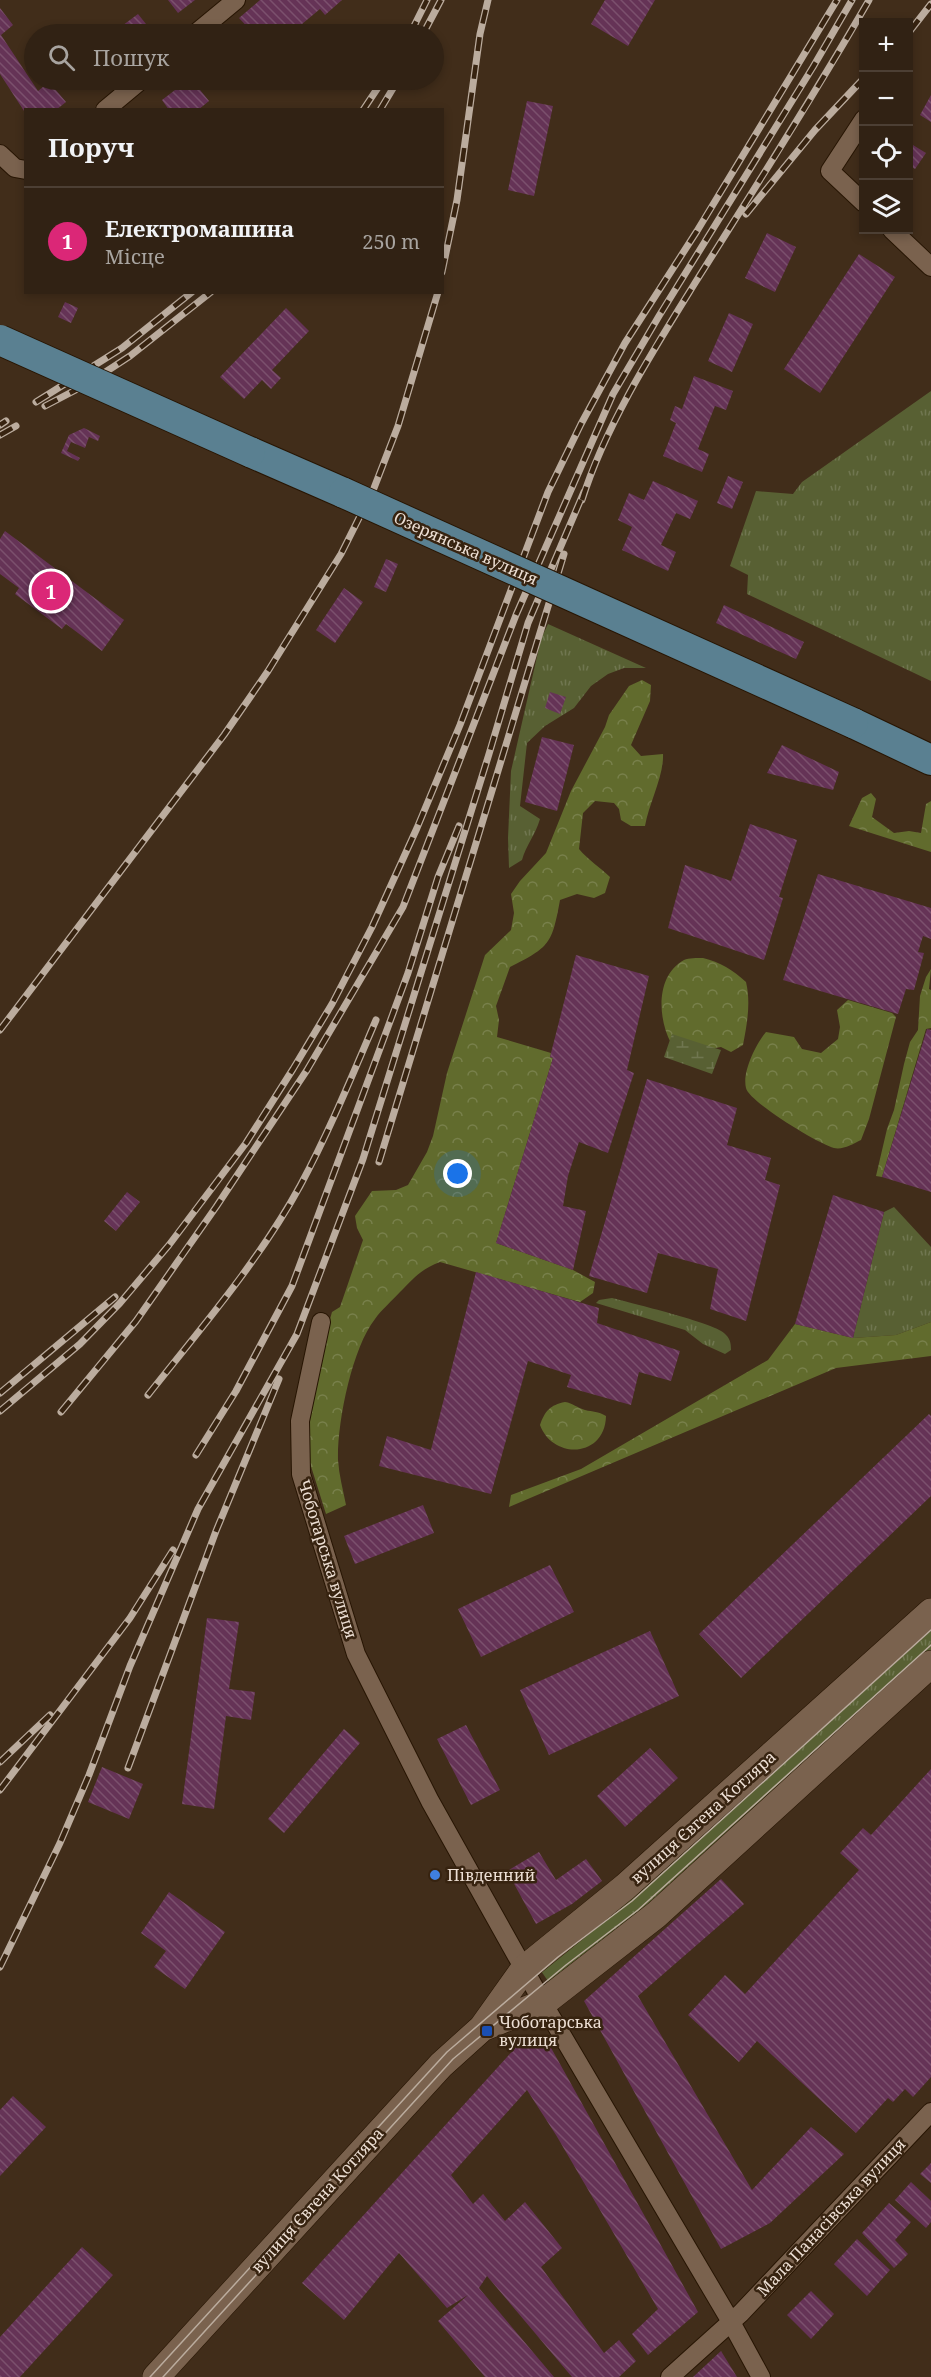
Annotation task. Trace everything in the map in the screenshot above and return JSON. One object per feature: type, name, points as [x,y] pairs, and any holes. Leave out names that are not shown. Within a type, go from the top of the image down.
[{"type":"main road","name":"Озерянська вулиця","points":[[0,340],[931,760]]},
{"type":"main road","name":"вулиця Євгена Котляра","points":[[156,2377],[449,2056],[482,2028],[524,1969],[626,1887],[931,1612]]},
{"type":"main road","name":"вулиця Євгена Котляра","points":[[482,2028],[543,2003],[656,1915],[931,1664]]},
{"type":"street","points":[[207,24],[236,0]]},
{"type":"street","points":[[107,108],[129,90]]},
{"type":"street","points":[[859,126],[830,171],[859,197]]},
{"type":"street","points":[[0,154],[15,168],[24,170]]},
{"type":"street","points":[[896,234],[931,267]]},
{"type":"street","name":"Чоботарська вулиця","points":[[321,1322],[300,1421],[301,1474],[356,1654],[429,1801],[543,2003],[731,2322],[760,2377]]},
{"type":"street","name":"Мала Панасівська вулиця","points":[[670,2377],[731,2322],[931,2112]]},
{"type":"green space","points":[[931,391],[931,681],[747,594],[748,575],[730,566],[756,491],[793,494],[802,482]]},
{"type":"green space","points":[[548,624],[646,668],[624,668],[608,674],[591,686],[574,708],[545,726],[527,743],[520,806],[540,819],[522,860],[509,868],[511,771],[541,639]]},
{"type":"green space","points":[[642,680],[651,685],[650,701],[631,745],[641,756],[663,754],[661,771],[645,826],[631,826],[621,820],[619,809],[614,803],[595,801],[583,813],[579,849],[610,877],[605,893],[594,898],[577,894],[560,900],[554,926],[547,942],[534,954],[510,967],[496,1006],[499,1020],[497,1037],[551,1053],[550,1057],[553,1058],[496,1243],[573,1270],[595,1282],[593,1293],[580,1302],[440,1262],[418,1274],[378,1315],[359,1348],[343,1407],[338,1445],[340,1477],[346,1505],[326,1514],[309,1460],[310,1390],[332,1312],[340,1307],[363,1240],[357,1228],[355,1216],[372,1191],[396,1190],[408,1185],[427,1152],[433,1136],[447,1073],[485,955],[511,930],[514,913],[511,894],[546,853],[571,791],[609,715],[629,686]]},
{"type":"green space","points":[[871,793],[876,799],[872,817],[894,833],[909,831],[921,833],[926,804],[931,801],[931,852],[849,826],[862,798]]},
{"type":"green space","points":[[703,958],[726,967],[746,982],[748,1006],[743,1045],[731,1052],[721,1047],[698,1051],[671,1043],[663,1022],[662,999],[668,976],[684,960]]},
{"type":"green space","points":[[931,969],[929,989],[931,990],[931,1028],[926,1029],[882,1177],[876,1176],[910,1042],[918,1030],[920,996]]},
{"type":"green space","points":[[848,1000],[892,1013],[896,1017],[869,1119],[861,1140],[848,1146],[834,1148],[814,1139],[759,1103],[746,1088],[745,1081],[751,1058],[766,1032],[794,1037],[802,1049],[821,1053],[838,1039],[840,1027],[837,1010]]},
{"type":"green space","points":[[672,1034],[721,1050],[712,1074],[664,1057]]},
{"type":"green space","points":[[894,1207],[931,1247],[931,1322],[896,1335],[853,1338],[884,1212]]},
{"type":"green space","points":[[612,1298],[717,1329],[728,1337],[731,1350],[725,1354],[703,1344],[685,1330],[596,1303],[599,1300]]},
{"type":"green space","points":[[931,1322],[931,1356],[836,1368],[509,1507],[511,1495],[581,1469],[768,1360],[795,1324],[853,1338],[896,1335]]},
{"type":"green space","points":[[565,1402],[606,1416],[603,1430],[597,1440],[588,1447],[566,1449],[547,1436],[540,1425],[549,1409]]},
{"type":"green space","points":[[931,1625],[931,1651],[645,1909],[550,1984],[539,1968]]},
{"type":"building","points":[[168,0],[195,0],[178,13]]},
{"type":"building","points":[[260,0],[342,0],[325,15],[320,9],[302,24],[245,24],[239,18]]},
{"type":"building","points":[[605,0],[655,0],[628,46],[591,24]]},
{"type":"building","points":[[0,8],[13,25],[1,35],[24,70],[24,90],[56,90],[66,102],[58,108],[24,108],[24,111],[0,74]]},
{"type":"building","points":[[138,14],[146,24],[124,24]]},
{"type":"building","points":[[175,90],[200,90],[209,101],[200,108],[168,108],[162,100]]},
{"type":"building","points":[[931,95],[931,122],[920,115]]},
{"type":"building","points":[[527,101],[553,106],[534,196],[508,190]]},
{"type":"building","points":[[913,145],[926,153],[915,169],[913,168]]},
{"type":"building","points":[[767,233],[796,247],[775,292],[745,278]]},
{"type":"building","points":[[859,254],[895,277],[820,393],[784,369]]},
{"type":"building","points":[[65,302],[78,308],[71,323],[58,317]]},
{"type":"building","points":[[286,308],[309,331],[272,370],[281,378],[271,389],[262,380],[244,399],[220,377]]},
{"type":"building","points":[[729,313],[753,324],[732,372],[708,361]]},
{"type":"building","points":[[694,376],[733,391],[726,410],[715,406],[698,449],[709,454],[702,472],[663,456],[676,423],[670,420],[675,406],[682,409]]},
{"type":"building","points":[[84,428],[100,436],[98,441],[89,437],[85,448],[71,442],[67,451],[80,458],[78,461],[61,453],[69,435]]},
{"type":"building","points":[[728,476],[743,482],[732,509],[717,503]]},
{"type":"building","points":[[653,481],[698,501],[690,519],[676,513],[661,545],[676,552],[668,571],[622,550],[632,527],[618,520],[629,493],[644,500]]},
{"type":"building","points":[[5,531],[124,620],[102,651],[66,624],[62,629],[15,594],[19,588],[0,574],[0,539]]},
{"type":"building","points":[[386,559],[398,564],[386,592],[374,587]]},
{"type":"building","points":[[344,588],[363,602],[335,643],[316,630]]},
{"type":"building","points":[[724,605],[804,642],[796,659],[716,623]]},
{"type":"building","points":[[550,692],[566,697],[560,714],[545,708]]},
{"type":"building","points":[[542,737],[574,745],[557,811],[525,802]]},
{"type":"building","points":[[782,745],[839,772],[833,790],[767,773]]},
{"type":"building","points":[[750,824],[797,840],[779,897],[783,898],[764,960],[668,928],[685,865],[731,881]]},
{"type":"building","points":[[818,874],[931,908],[931,939],[923,936],[918,952],[924,953],[914,990],[906,989],[898,1014],[783,980]]},
{"type":"building","points":[[576,955],[649,976],[627,1070],[634,1073],[608,1153],[579,1142],[568,1176],[563,1206],[586,1211],[573,1270],[496,1243],[553,1058],[550,1057]]},
{"type":"building","points":[[927,1029],[931,1030],[931,1192],[882,1177]]},
{"type":"building","points":[[647,1079],[737,1108],[727,1145],[771,1158],[765,1180],[780,1185],[746,1321],[710,1309],[718,1269],[658,1253],[647,1293],[589,1276]]},
{"type":"building","points":[[127,1192],[140,1202],[116,1231],[104,1221]]},
{"type":"building","points":[[833,1195],[884,1212],[853,1338],[795,1324]]},
{"type":"building","points":[[476,1272],[599,1308],[597,1323],[680,1351],[671,1381],[639,1372],[631,1405],[567,1387],[571,1375],[528,1361],[491,1494],[379,1466],[387,1436],[431,1450]]},
{"type":"building","points":[[929,1414],[931,1416],[931,1496],[741,1678],[699,1634]]},
{"type":"building","points":[[423,1505],[434,1533],[355,1564],[344,1536]]},
{"type":"building","points":[[550,1565],[574,1612],[481,1657],[458,1609]]},
{"type":"building","points":[[207,1618],[239,1622],[229,1689],[255,1692],[251,1720],[226,1716],[214,1809],[182,1804]]},
{"type":"building","points":[[650,1631],[679,1696],[549,1755],[520,1690]]},
{"type":"building","points":[[466,1725],[500,1790],[471,1805],[437,1739]]},
{"type":"building","points":[[344,1729],[360,1743],[284,1833],[268,1819]]},
{"type":"building","points":[[650,1748],[678,1778],[625,1827],[597,1796]]},
{"type":"building","points":[[102,1767],[143,1784],[129,1819],[88,1802]]},
{"type":"building","points":[[931,1769],[931,2077],[913,2097],[905,2089],[893,2102],[888,2098],[856,2133],[757,2041],[739,2062],[688,2015],[725,1975],[745,1994],[859,1870],[840,1853],[863,1828],[871,1835]]},
{"type":"building","points":[[539,1852],[556,1880],[586,1859],[602,1881],[572,1904],[536,1924],[507,1871]]},
{"type":"building","points":[[721,1879],[744,1904],[638,1996],[752,2190],[811,2127],[844,2154],[770,2223],[721,2249],[584,2001]]},
{"type":"building","points":[[169,1892],[225,1932],[185,1989],[154,1967],[166,1951],[141,1933]]},
{"type":"building","points":[[527,2035],[545,2037],[698,2312],[648,2355],[632,2334],[658,2309],[527,2090],[451,2175],[473,2204],[483,2194],[505,2221],[525,2202],[562,2248],[541,2267],[604,2353],[619,2340],[636,2361],[619,2377],[572,2377],[487,2276],[479,2288],[554,2377],[485,2377],[438,2321],[468,2295],[447,2308],[399,2253],[344,2320],[302,2283]]},
{"type":"building","points":[[13,2096],[46,2127],[0,2176],[0,2110]]},
{"type":"building","points":[[931,2163],[931,2183],[920,2174]]},
{"type":"building","points":[[911,2182],[931,2201],[931,2222],[926,2228],[895,2200]]},
{"type":"building","points":[[889,2203],[911,2222],[895,2240],[908,2254],[894,2268],[862,2233]]},
{"type":"building","points":[[857,2239],[890,2270],[867,2296],[834,2264]]},
{"type":"building","points":[[82,2247],[113,2275],[20,2377],[0,2377],[0,2337]]},
{"type":"building","points":[[811,2291],[834,2314],[811,2339],[787,2315]]},
{"type":"building","points":[[721,2351],[737,2377],[693,2377]]},
{"type":"tram line","points":[[150,2377],[447,2052],[558,1957],[632,1901],[931,1630]]},
{"type":"tram line","points":[[163,2377],[453,2059],[566,1965],[638,1910],[931,1645]]},
{"type":"railway","points":[[415,24],[427,0]]},
{"type":"railway","points":[[428,24],[441,0]]},
{"type":"railway","points":[[444,262],[457,200],[480,34],[488,0]]},
{"type":"railway","points":[[0,1411],[80,1344],[120,1303],[169,1245],[246,1143],[332,1004],[372,927],[417,828],[460,725],[548,492],[581,424],[625,343],[697,231],[837,0]]},
{"type":"railway","points":[[61,1412],[136,1321],[216,1207],[307,1070],[403,907],[516,615],[613,394],[852,0]]},
{"type":"railway","points":[[582,500],[617,416],[647,361],[869,0]]},
{"type":"railway","points":[[913,27],[931,4]]},
{"type":"railway","points":[[746,214],[815,130],[859,83]]},
{"type":"railway","points":[[364,108],[376,90]]},
{"type":"railway","points":[[381,108],[392,90]]},
{"type":"railway","points":[[36,402],[122,348],[190,294]]},
{"type":"railway","points":[[45,406],[87,384],[130,356],[208,294]]},
{"type":"railway","points":[[0,1030],[224,735],[268,671],[341,554],[374,488],[398,426],[437,294]]},
{"type":"railway","points":[[0,425],[6,421]]},
{"type":"railway","points":[[0,435],[16,426]]},
{"type":"railway","points":[[0,1967],[60,1843],[89,1775],[130,1666],[198,1509],[297,1334],[363,1159],[528,623],[584,492]]},
{"type":"railway","points":[[379,1162],[564,554]]},
{"type":"railway","points":[[196,1455],[236,1391],[292,1286],[408,973],[438,877],[459,826]]},
{"type":"railway","points":[[148,1395],[228,1294],[284,1214],[321,1145],[376,1020]]},
{"type":"railway","points":[[0,1393],[115,1297]]},
{"type":"railway","points":[[128,1768],[216,1531],[279,1379]]},
{"type":"railway","points":[[0,1790],[130,1618],[173,1550]]},
{"type":"railway","points":[[0,1762],[50,1715]]},
{"type":"place","name":"Електромашина","points":[[51,591]]},
{"type":"place","name":"Південний","points":[[435,1875]]},
{"type":"place","name":"Чоботарська вулиця","points":[[487,2031]]}]
